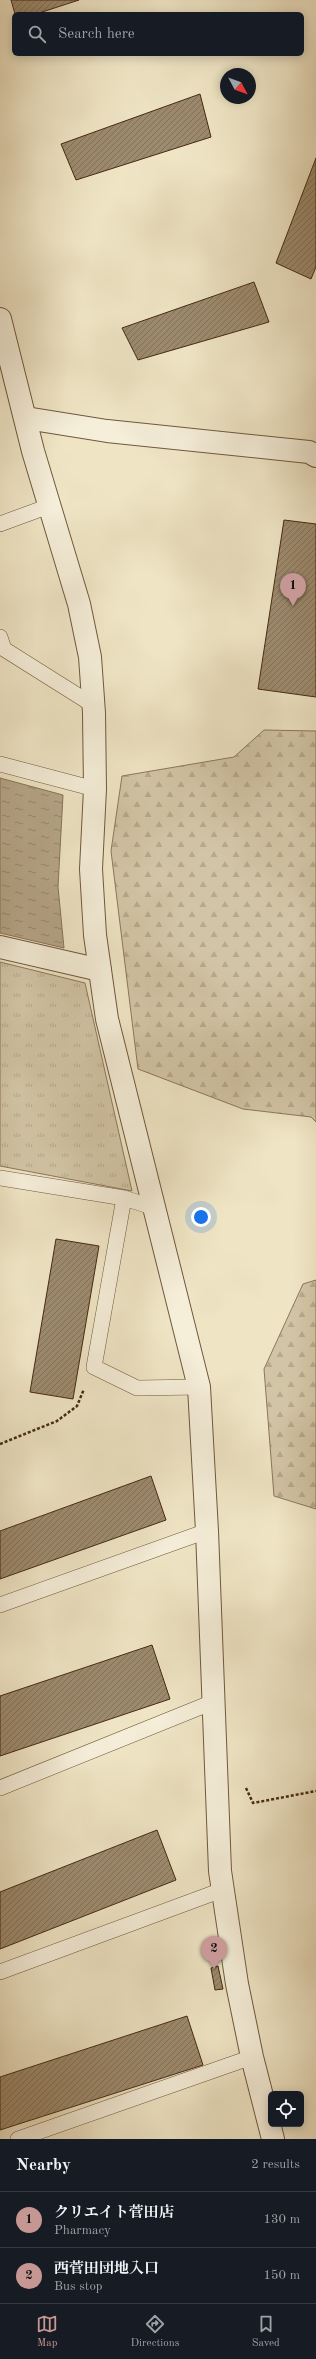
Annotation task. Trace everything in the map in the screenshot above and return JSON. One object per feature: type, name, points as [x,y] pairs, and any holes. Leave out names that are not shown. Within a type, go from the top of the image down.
[{"type":"street","points":[[0,318],[33,451],[79,604],[90,657],[95,789],[91,869],[95,936],[107,1019],[152,1207],[199,1388],[207,1531],[220,1871],[237,1984],[252,2057],[274,2139]]},
{"type":"street","points":[[26,418],[107,431],[309,452],[316,456]]},
{"type":"street","points":[[0,947],[100,970]]},
{"type":"lane","points":[[0,524],[49,506]]},
{"type":"lane","points":[[0,637],[4,649],[93,705]]},
{"type":"lane","points":[[0,764],[95,789]]},
{"type":"lane","points":[[0,1178],[124,1198],[152,1207]]},
{"type":"lane","points":[[124,1198],[94,1367],[137,1388],[199,1388]]},
{"type":"lane","points":[[0,1605],[207,1531]]},
{"type":"lane","points":[[0,1788],[214,1702]]},
{"type":"lane","points":[[0,1972],[222,1890]]},
{"type":"lane","points":[[18,2139],[252,2057]]},
{"type":"path","points":[[0,1444],[57,1421],[77,1406],[94,1367]]},
{"type":"path","points":[[245,1784],[253,1803],[316,1791]]},
{"type":"green space","points":[[264,730],[316,731],[316,1122],[311,1117],[243,1109],[138,1069],[111,851],[122,776],[234,757]]},
{"type":"green space","points":[[0,962],[85,983],[132,1191],[0,1166]]},
{"type":"green space","points":[[316,1280],[316,1509],[274,1496],[264,1369],[303,1284]]},
{"type":"water","points":[[0,778],[63,795],[58,887],[64,948],[0,933]]},
{"type":"building","points":[[11,0],[79,0],[42,12],[14,12]]},
{"type":"building","points":[[200,94],[211,137],[76,180],[61,144]]},
{"type":"building","points":[[316,158],[316,267],[311,279],[276,263]]},
{"type":"building","points":[[254,282],[269,322],[138,360],[122,328]]},
{"type":"building","points":[[284,520],[316,524],[316,697],[258,689]]},
{"type":"building","points":[[56,1239],[99,1246],[73,1399],[30,1392]]},
{"type":"building","points":[[151,1476],[166,1520],[0,1579],[0,1531]]},
{"type":"building","points":[[152,1645],[170,1699],[0,1756],[0,1696]]},
{"type":"building","points":[[157,1830],[176,1880],[0,1949],[0,1892]]},
{"type":"building","points":[[218,1966],[223,1989],[215,1990],[211,1968]]},
{"type":"building","points":[[187,2016],[203,2065],[0,2130],[0,2077]]},
{"type":"place","name":"クリエイト菅田店","points":[[293,606]]},
{"type":"place","name":"西菅田団地入口","points":[[214,1969]]}]
